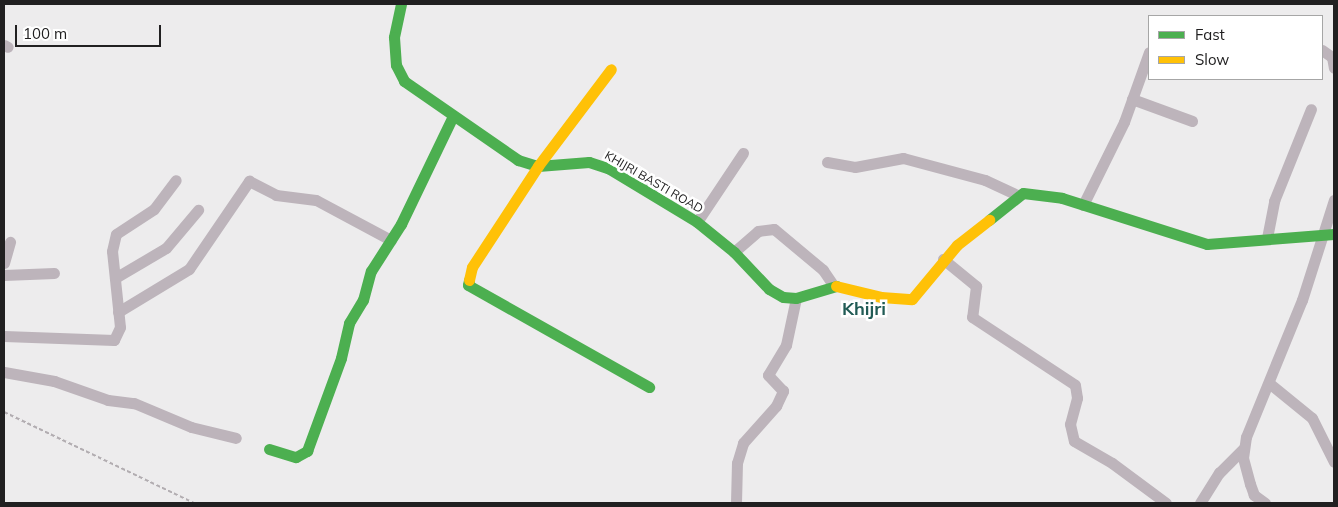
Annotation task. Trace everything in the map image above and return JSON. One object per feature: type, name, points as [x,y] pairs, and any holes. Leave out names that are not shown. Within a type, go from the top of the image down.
[{"type":"street","name":"KHIJRI BASTI ROAD","points":[[401,4],[394,37],[396,65],[404,81],[501,151],[538,166],[595,163],[697,222],[734,252],[769,290],[783,297],[796,298]]},
{"type":"street","points":[[1323,51],[1332,57],[1334,68]]},
{"type":"street","points":[[1084,205],[1132,99],[1148,55]]},
{"type":"street","points":[[611,69],[538,166],[472,267],[468,286],[649,387]]},
{"type":"street","points":[[1132,99],[1192,121]]},
{"type":"street","points":[[1267,238],[1274,201],[1311,109]]},
{"type":"street","points":[[269,449],[296,457],[307,451],[341,358],[349,323],[363,300],[371,270],[391,240],[453,116]]},
{"type":"street","points":[[697,222],[743,153]]},
{"type":"street","points":[[827,162],[855,167],[903,158],[985,180],[1017,195],[1042,193],[1207,244],[1238,244],[1267,238],[1329,234]]},
{"type":"street","points":[[4,336],[108,342],[119,334],[112,251],[116,234],[154,209],[176,180]]},
{"type":"street","points":[[118,312],[189,269],[250,181],[276,195],[316,200],[391,240]]},
{"type":"street","points":[[736,503],[737,463],[743,443],[776,406],[783,391],[768,375],[786,345],[796,298],[833,285],[904,301],[916,297],[943,259],[1017,195]]},
{"type":"street","points":[[1265,503],[1254,495],[1243,449],[1251,420],[1269,383],[1329,234],[1334,200]]},
{"type":"street","points":[[114,278],[166,248],[198,210]]},
{"type":"street","points":[[734,252],[758,231],[774,229],[823,270],[833,285]]},
{"type":"street","points":[[4,263],[10,242]]},
{"type":"street","points":[[943,259],[976,286],[972,317],[1076,385],[1077,398],[1070,430],[1074,441],[1112,463],[1166,503]]},
{"type":"street","points":[[4,275],[54,273]]},
{"type":"street","points":[[4,372],[54,381],[108,400],[134,403],[191,427],[236,438]]},
{"type":"street","points":[[1269,383],[1312,418],[1334,462]]},
{"type":"street","points":[[1200,503],[1219,472],[1243,449]]},
{"type":"path","points":[[4,412],[194,503]]},
{"type":"traffic: fast","points":[[401,4],[394,37],[396,65],[404,81],[518,160],[538,166],[589,162],[608,168],[697,222],[734,252],[769,289],[783,297],[796,298],[836,286]]},
{"type":"traffic: fast","points":[[269,449],[296,457],[307,451],[341,358],[349,323],[363,300],[371,271],[401,224],[453,116]]},
{"type":"traffic: fast","points":[[989,220],[1023,193],[1062,198],[1207,244],[1334,234]]},
{"type":"traffic: fast","points":[[469,280],[468,285],[649,387]]},
{"type":"traffic: slow","points":[[469,280],[472,267],[538,166],[611,69]]},
{"type":"traffic: slow","points":[[836,286],[881,297],[912,299],[957,245],[989,220]]},
{"type":"district","name":"Khijri","points":[[864,309]]}]
